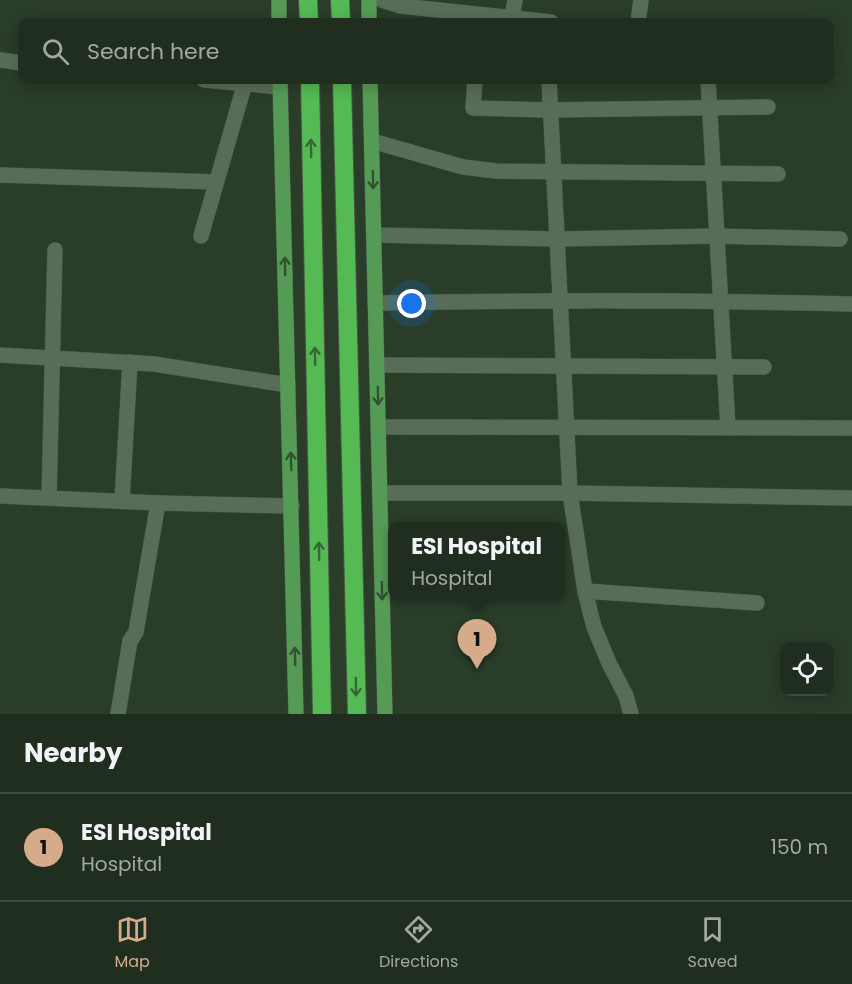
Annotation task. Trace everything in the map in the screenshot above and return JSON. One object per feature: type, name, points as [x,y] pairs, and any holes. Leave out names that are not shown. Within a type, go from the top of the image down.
[{"type":"highway","points":[[308,0],[309,18]]},
{"type":"highway","points":[[340,0],[341,18]]},
{"type":"highway","points":[[310,84],[322,714]]},
{"type":"highway","points":[[342,84],[357,714]]},
{"type":"main road","points":[[279,0],[279,18]]},
{"type":"main road","points":[[369,0],[369,18]]},
{"type":"main road","points":[[280,84],[296,714]]},
{"type":"main road","points":[[370,84],[385,714]]},
{"type":"street","points":[[382,0],[401,6],[519,18]]},
{"type":"street","points":[[512,17],[515,0]]},
{"type":"street","points":[[639,18],[641,0]]},
{"type":"street","points":[[0,60],[18,62]]},
{"type":"street","points":[[201,236],[245,84]]},
{"type":"street","points":[[475,84],[473,108],[549,110],[768,107]]},
{"type":"street","points":[[549,84],[570,493],[585,591],[594,627],[626,696],[631,714]]},
{"type":"street","points":[[708,84],[728,428]]},
{"type":"street","points":[[372,141],[478,169],[778,174]]},
{"type":"street","points":[[0,175],[216,182]]},
{"type":"street","points":[[374,235],[558,239],[716,236],[840,239]]},
{"type":"street","points":[[49,498],[55,250]]},
{"type":"street","points":[[375,303],[720,300],[852,304]]},
{"type":"street","points":[[0,355],[130,362],[288,385]]},
{"type":"street","points":[[122,501],[130,362]]},
{"type":"street","points":[[377,365],[764,367]]},
{"type":"street","points":[[378,428],[852,428]]},
{"type":"street","points":[[380,493],[570,493],[852,498]]},
{"type":"street","points":[[0,496],[292,506]]},
{"type":"street","points":[[118,714],[130,640],[136,632],[158,503]]},
{"type":"street","points":[[585,591],[757,603]]},
{"type":"place","name":"ESI Hospital","points":[[477,669]]}]
